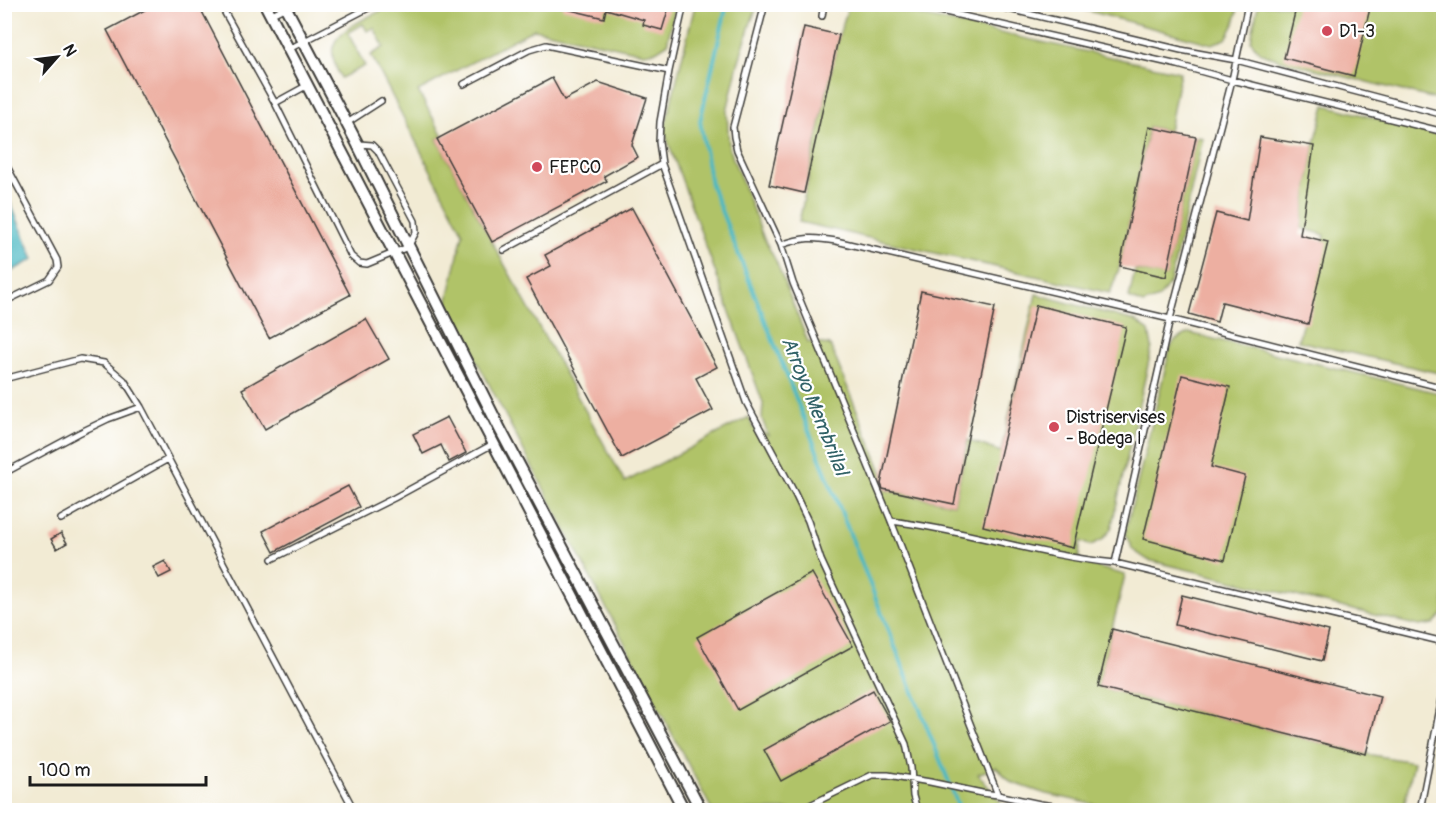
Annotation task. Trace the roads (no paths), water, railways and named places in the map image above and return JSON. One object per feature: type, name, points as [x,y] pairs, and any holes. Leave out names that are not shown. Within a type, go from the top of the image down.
[{"type":"street","points":[[265,4],[684,810]]},
{"type":"street","points":[[287,6],[511,449],[701,810]]},
{"type":"street","points":[[633,713],[646,705]]},
{"type":"lane","points":[[220,4],[275,103],[351,256],[359,263],[367,264],[408,247],[416,232],[415,221],[378,151],[372,145],[357,143]]},
{"type":"lane","points":[[288,50],[376,4]]},
{"type":"lane","points":[[684,4],[660,122],[659,142],[662,164],[746,402],[808,521],[821,560],[906,744],[917,810]]},
{"type":"lane","points":[[765,4],[733,127],[737,150],[781,245],[793,283],[891,521],[998,795]]},
{"type":"lane","points":[[822,16],[824,4]]},
{"type":"lane","points":[[910,4],[1178,65],[1443,132]]},
{"type":"lane","points":[[987,4],[1181,50],[1236,60],[1443,115]]},
{"type":"lane","points":[[1115,563],[1170,319],[1232,80],[1248,4]]},
{"type":"lane","points":[[270,15],[287,6]]},
{"type":"lane","points":[[464,84],[529,50],[546,45],[669,71]]},
{"type":"lane","points":[[275,103],[306,86]]},
{"type":"lane","points":[[346,123],[381,101]]},
{"type":"lane","points":[[4,161],[57,260],[57,267],[49,280],[4,302]]},
{"type":"lane","points":[[504,250],[662,164]]},
{"type":"lane","points":[[781,245],[796,239],[815,238],[836,241],[1170,319],[1443,388]]},
{"type":"lane","points":[[4,379],[80,359],[104,363],[124,380],[141,407],[354,810]]},
{"type":"lane","points":[[4,470],[8,471],[108,419],[141,407]]},
{"type":"lane","points":[[272,559],[394,498],[493,444]]},
{"type":"lane","points":[[61,519],[168,459]]},
{"type":"lane","points":[[891,521],[925,525],[1055,554],[1115,563],[1443,642]]},
{"type":"lane","points":[[1420,810],[1443,688]]},
{"type":"lane","points":[[810,805],[872,775],[888,775],[1080,810]]},
{"type":"water","points":[[5,190],[34,259],[4,275]]},
{"type":"waterway","name":"Arroyo Membrillal","points":[[727,4],[700,121],[711,185],[960,810]]},
{"type":"place","name":"D1-3","points":[[1327,31]]},
{"type":"place","name":"FEPCO","points":[[537,167]]},
{"type":"place","name":"Distriservises - Bodega I","points":[[1054,427]]}]
